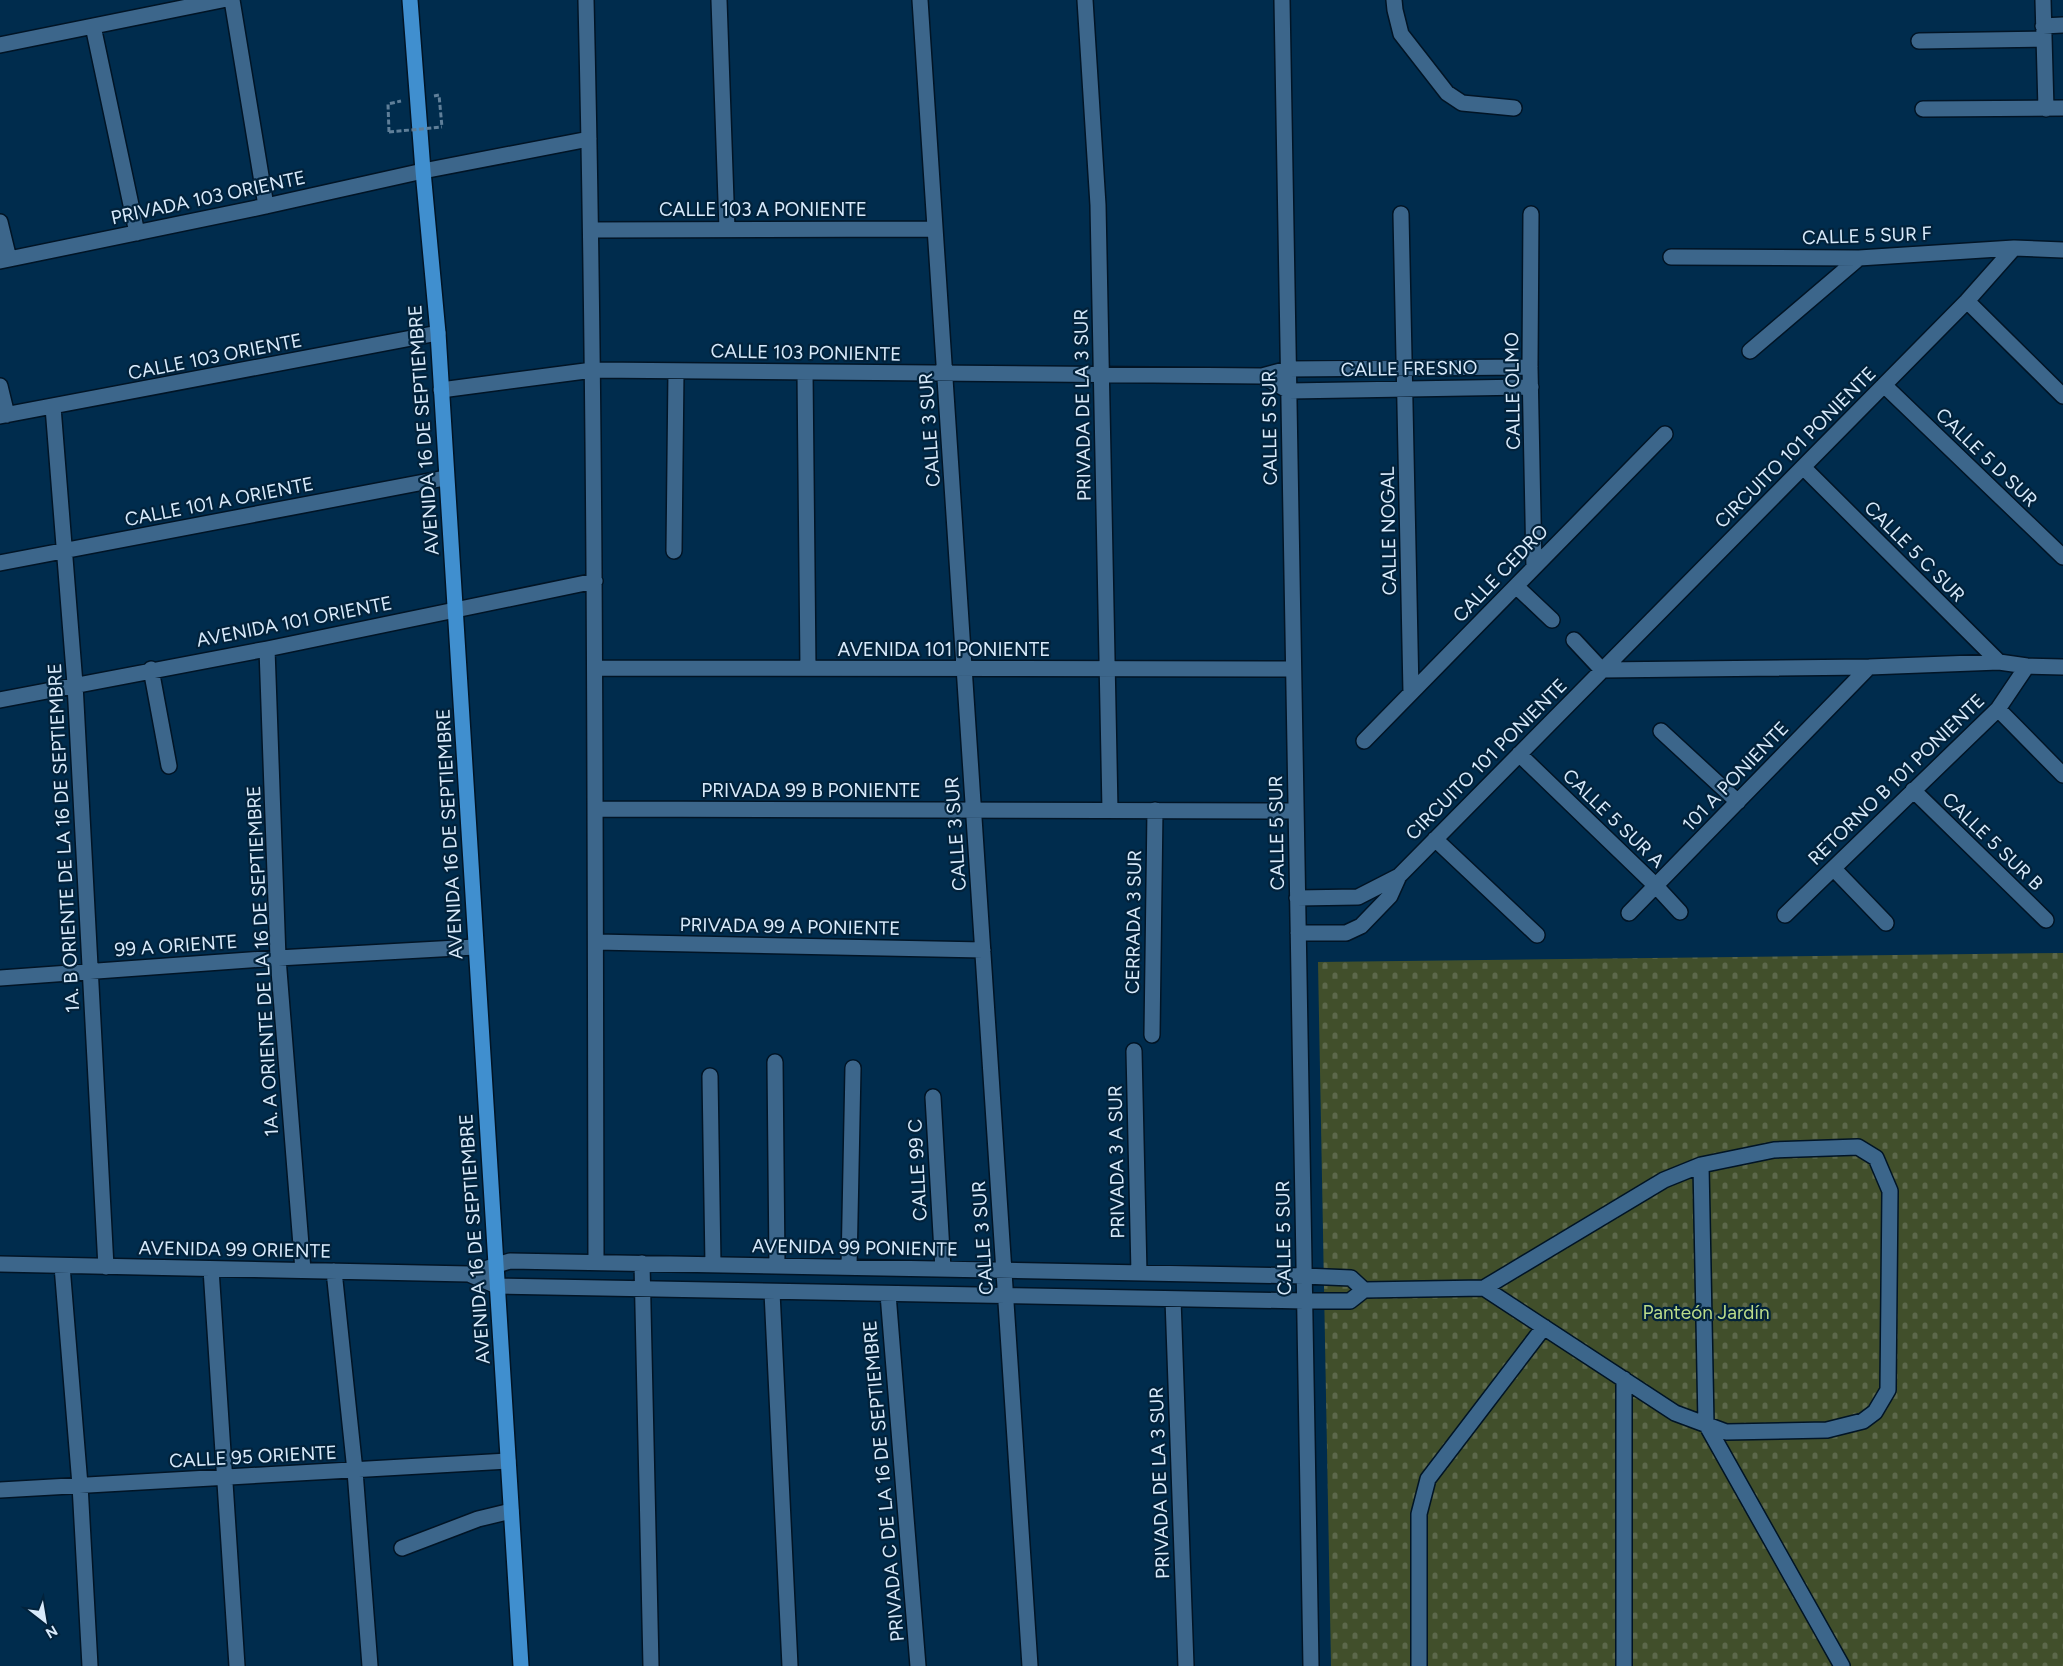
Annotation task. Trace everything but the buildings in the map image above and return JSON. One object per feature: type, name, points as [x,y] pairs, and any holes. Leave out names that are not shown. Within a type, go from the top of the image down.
[{"type":"main road","name":"AVENIDA 16 DE SEPTIEMBRE","points":[[410,0],[438,333],[521,1666]]},
{"type":"street","points":[[0,45],[222,0]]},
{"type":"street","points":[[232,0],[266,206]]},
{"type":"street","points":[[586,0],[595,581],[596,1262]]},
{"type":"street","points":[[719,0],[727,229]]},
{"type":"street","name":"CALLE 3 SUR","points":[[920,0],[1030,1666]]},
{"type":"street","name":"PRIVADA DE LA 3 SUR","points":[[1085,0],[1098,205],[1110,810]]},
{"type":"street","name":"CALLE 5 SUR","points":[[1282,0],[1310,1666]]},
{"type":"street","points":[[1394,0],[1401,34],[1447,93],[1462,103],[1514,108]]},
{"type":"street","points":[[2043,0],[2046,109]]},
{"type":"street","points":[[94,26],[137,232]]},
{"type":"street","points":[[1919,41],[2043,32],[2063,26]]},
{"type":"street","points":[[1923,109],[2063,108]]},
{"type":"street","points":[[423,171],[589,139]]},
{"type":"street","name":"PRIVADA 103 ORIENTE","points":[[4,260],[266,206],[423,171]]},
{"type":"street","name":"CALLE NOGAL","points":[[1401,214],[1411,692]]},
{"type":"street","name":"CALLE OLMO","points":[[1531,214],[1530,367],[1534,567]]},
{"type":"street","points":[[0,222],[4,260]]},
{"type":"street","name":"CALLE 103 A PONIENTE","points":[[591,230],[935,229]]},
{"type":"street","name":"CALLE 5 SUR F","points":[[1671,257],[1859,258],[2014,248],[2063,250]]},
{"type":"street","name":"CIRCUITO 101 PONIENTE","points":[[1297,898],[1358,897],[1399,876],[1967,301],[2014,248]]},
{"type":"street","points":[[1750,351],[1859,258]]},
{"type":"street","points":[[1967,301],[2063,396]]},
{"type":"street","name":"CALLE 103 ORIENTE","points":[[4,416],[438,333]]},
{"type":"street","name":"CALLE FRESNO","points":[[1288,369],[1530,367]]},
{"type":"street","name":"CALLE 103 PONIENTE","points":[[441,390],[593,370],[1262,376],[1288,369]]},
{"type":"street","points":[[674,551],[676,371]]},
{"type":"street","points":[[805,372],[808,668]]},
{"type":"street","name":"CALLE 103 PONIENTE","points":[[1262,376],[1289,390]]},
{"type":"street","name":"CALLE 5 D SUR","points":[[1884,385],[2063,557]]},
{"type":"street","points":[[0,386],[4,416]]},
{"type":"street","name":"CALLE FRESNO","points":[[1289,390],[1531,387]]},
{"type":"street","name":"1A. B ORIENTE DE LA 16 DE SEPTIEMBRE","points":[[54,407],[74,684],[106,1266]]},
{"type":"street","name":"CALLE CEDRO","points":[[1364,741],[1665,434]]},
{"type":"street","name":"CALLE 5 C SUR","points":[[1802,467],[1999,662]]},
{"type":"street","name":"CALLE 101 A ORIENTE","points":[[0,563],[446,478]]},
{"type":"street","name":"AVENIDA 101 ORIENTE","points":[[0,700],[151,669],[267,649],[595,581]]},
{"type":"street","points":[[1516,586],[1552,620]]},
{"type":"street","points":[[1574,640],[1602,670],[1869,667],[1999,662],[2027,666],[2063,667]]},
{"type":"street","name":"1A. A ORIENTE DE LA 16 DE SEPTIEMBRE","points":[[267,649],[278,958],[303,1270]]},
{"type":"street","name":"RETORNO B 101 PONIENTE","points":[[1784,915],[1998,709],[2027,666]]},
{"type":"street","name":"101 A PONIENTE","points":[[1629,913],[1869,667]]},
{"type":"street","name":"AVENIDA 101 PONIENTE","points":[[595,668],[1294,669]]},
{"type":"street","points":[[151,669],[170,766]]},
{"type":"street","points":[[1998,709],[2063,775]]},
{"type":"street","points":[[1661,730],[1738,802]]},
{"type":"street","name":"CALLE 5 SUR A","points":[[1519,754],[1656,886],[1680,912]]},
{"type":"street","name":"CALLE 5 SUR B","points":[[1913,790],[2046,920]]},
{"type":"street","name":"PRIVADA 99 B PONIENTE","points":[[596,809],[1296,811]]},
{"type":"street","name":"CERRADA 3 SUR","points":[[1152,1035],[1155,810]]},
{"type":"street","points":[[1435,839],[1537,935]]},
{"type":"street","points":[[1834,868],[1886,923]]},
{"type":"street","name":"CIRCUITO 101 PONIENTE","points":[[1298,933],[1346,933],[1361,926],[1390,896],[1399,876]]},
{"type":"street","name":"PRIVADA 99 A PONIENTE","points":[[596,942],[983,950]]},
{"type":"street","name":"99 A ORIENTE","points":[[0,978],[278,958],[476,947]]},
{"type":"street","name":"PRIVADA 3 A SUR","points":[[1134,1051],[1139,1273]]},
{"type":"street","points":[[775,1062],[777,1266]]},
{"type":"street","points":[[849,1267],[853,1068]]},
{"type":"street","points":[[710,1076],[713,1265]]},
{"type":"street","name":"CALLE 99 C","points":[[932,1097],[943,1269]]},
{"type":"street","points":[[497,1286],[1350,1301],[1364,1290],[1484,1288],[1664,1180],[1701,1165],[1774,1150],[1858,1147],[1876,1158],[1890,1191],[1888,1390],[1875,1412],[1863,1421],[1827,1430],[1726,1432],[1675,1412],[1484,1288]]},
{"type":"street","points":[[1701,1165],[1706,1424],[1842,1666]]},
{"type":"street","name":"AVENIDA 99 PONIENTE","points":[[495,1265],[510,1260],[1304,1276],[1351,1278],[1364,1290]]},
{"type":"street","points":[[642,1263],[651,1666]]},
{"type":"street","name":"AVENIDA 99 ORIENTE","points":[[0,1264],[469,1274],[495,1265]]},
{"type":"street","points":[[62,1266],[80,1485],[90,1666]]},
{"type":"street","points":[[211,1269],[223,1478],[237,1666]]},
{"type":"street","points":[[334,1271],[355,1471],[370,1666]]},
{"type":"street","name":"AVENIDA 99 ORIENTE","points":[[469,1274],[497,1286]]},
{"type":"street","points":[[772,1292],[790,1666]]},
{"type":"street","name":"PRIVADA C DE LA 16 DE SEPTIEMBRE","points":[[888,1294],[918,1666]]},
{"type":"street","name":"PRIVADA DE LA 3 SUR","points":[[1173,1299],[1186,1666]]},
{"type":"street","points":[[1419,1666],[1419,1514],[1428,1478],[1544,1327]]},
{"type":"street","points":[[1624,1379],[1624,1666]]},
{"type":"street","name":"CALLE 95 ORIENTE","points":[[0,1490],[508,1461]]},
{"type":"street","points":[[402,1548],[478,1519],[511,1511]]},
{"type":"path","points":[[388,104],[389,132],[442,127],[439,96]]},
{"type":"green space","name":"Panteón Jardín","points":[[2063,953],[2063,1666],[1331,1666],[1318,962]]}]
